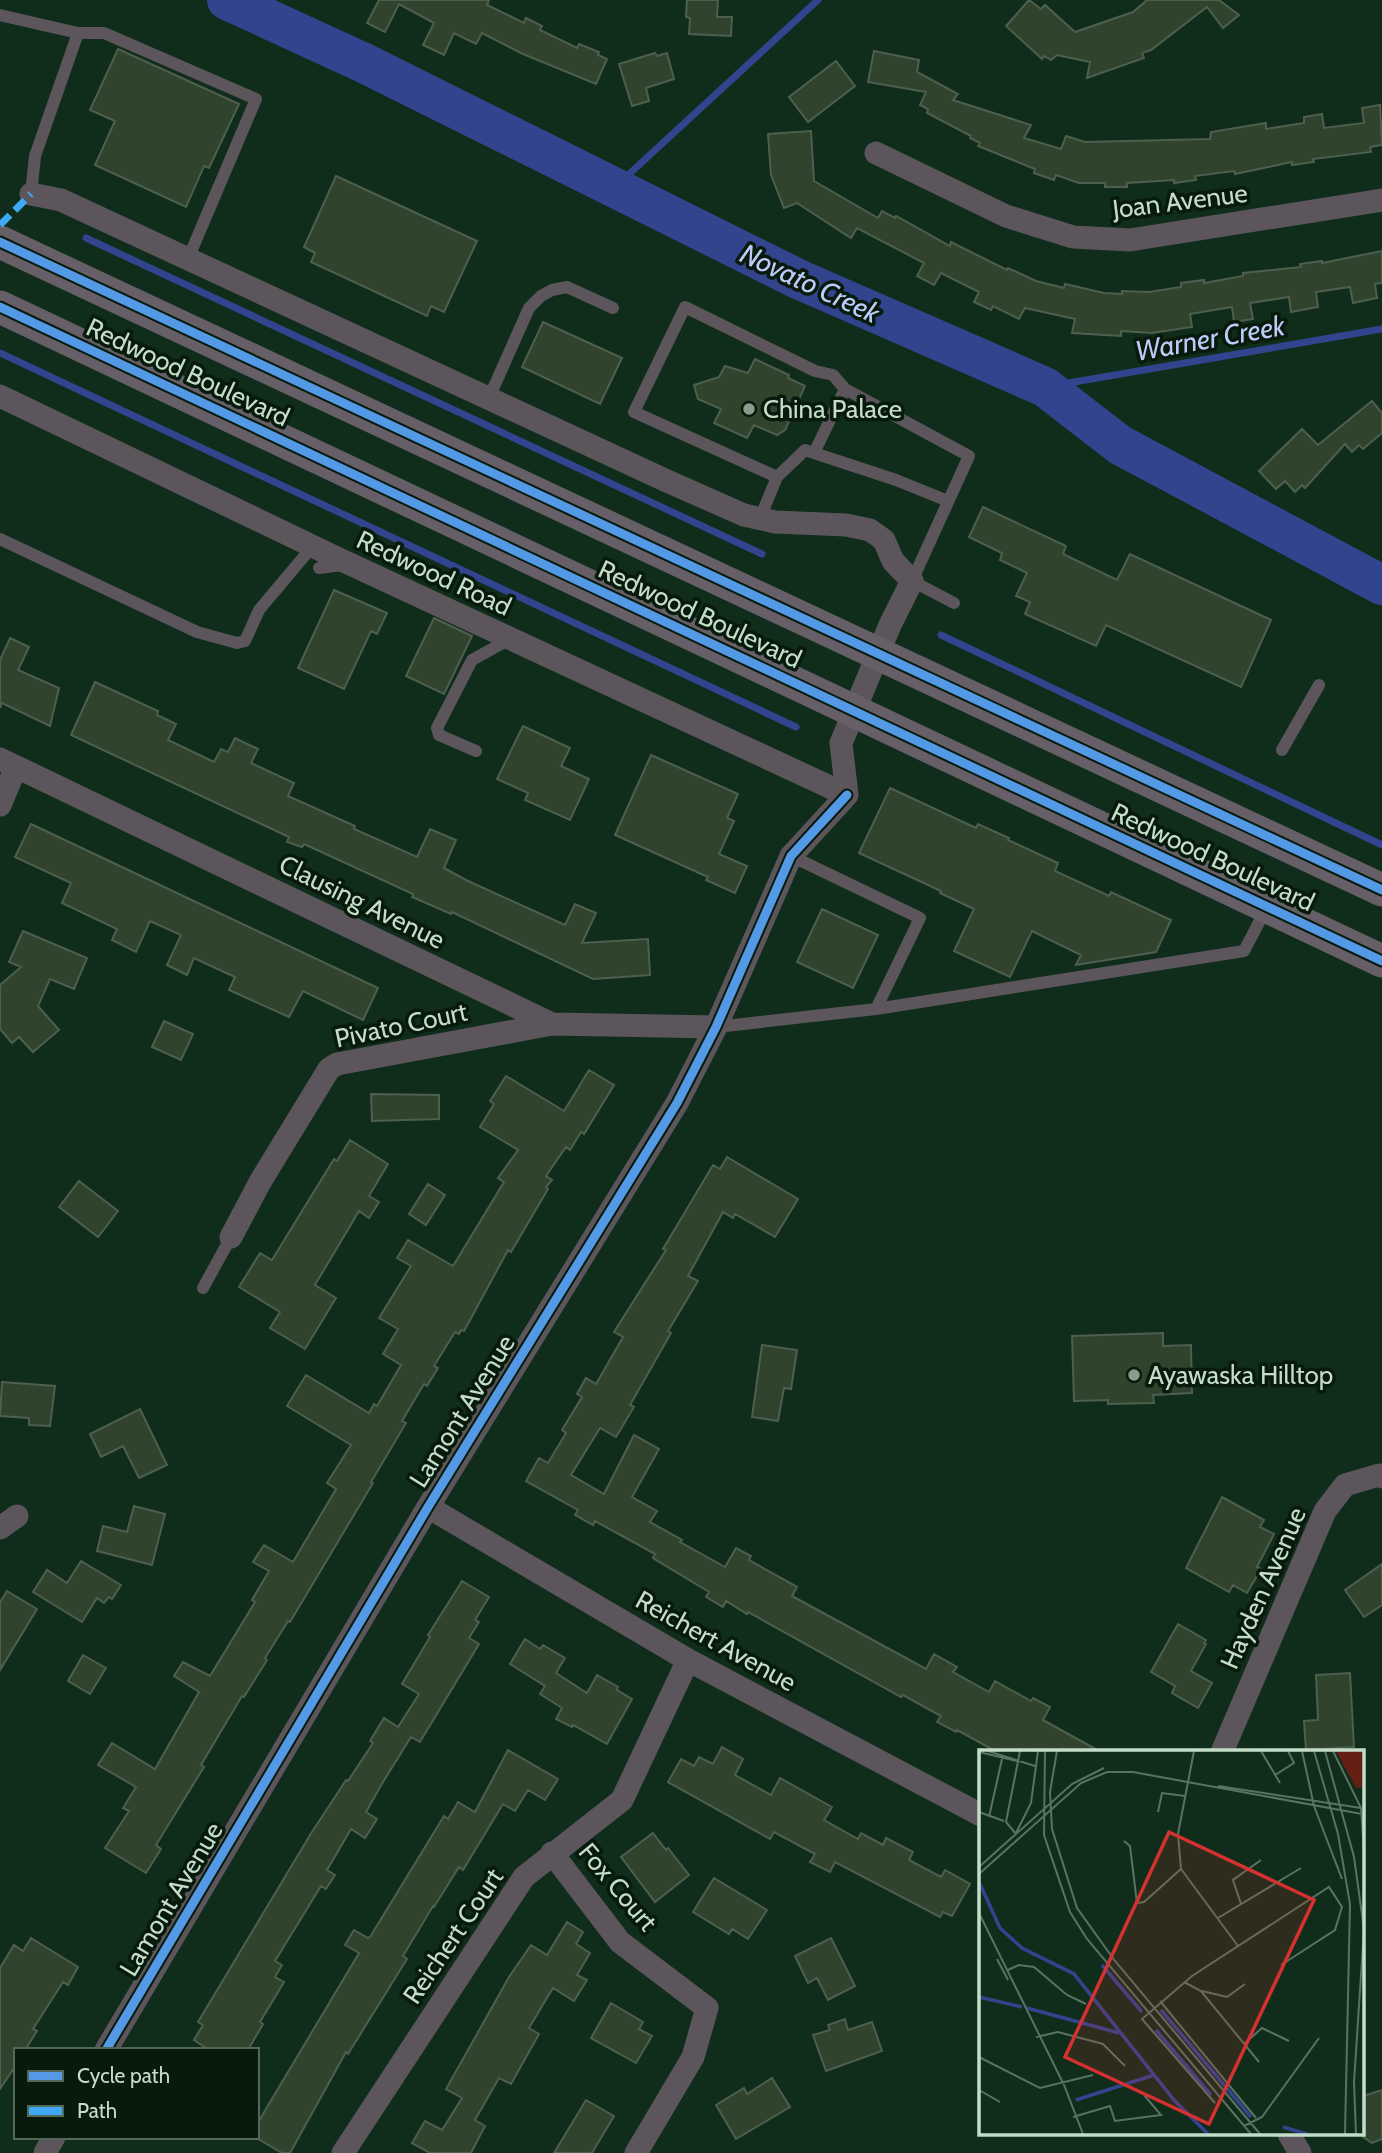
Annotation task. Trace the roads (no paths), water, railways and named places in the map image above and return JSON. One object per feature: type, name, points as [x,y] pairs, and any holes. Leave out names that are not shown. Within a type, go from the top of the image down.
[{"type":"main road","name":"Redwood Boulevard","points":[[0,242],[1382,890]]},
{"type":"main road","name":"Redwood Boulevard","points":[[0,307],[1382,961]]},
{"type":"street","name":"Joan Avenue","points":[[876,153],[1006,216],[1073,237],[1130,240],[1382,200]]},
{"type":"street","points":[[31,194],[61,200],[744,515],[775,522],[846,525],[870,530],[884,540],[893,561],[912,581],[876,655],[841,743],[847,795]]},
{"type":"street","name":"Redwood Road","points":[[0,396],[316,557],[350,564],[847,795]]},
{"type":"street","points":[[0,805],[8,763]]},
{"type":"street","name":"Clausing Avenue","points":[[8,763],[552,1024],[716,1027]]},
{"type":"street","name":"Lamont Avenue","points":[[107,2048],[428,1507],[677,1102],[716,1027],[791,856],[847,795]]},
{"type":"street","name":"Pivato Court","points":[[231,1237],[274,1159],[329,1069],[337,1064],[552,1024]]},
{"type":"street","name":"Hayden Avenue","points":[[1223,1750],[1325,1511],[1345,1485],[1379,1475],[1382,1477]]},
{"type":"street","name":"Reichert Avenue","points":[[428,1507],[688,1660],[979,1814]]},
{"type":"street","name":"Reichert Court","points":[[343,2153],[524,1878],[552,1853],[622,1800],[688,1660]]},
{"type":"street","name":"Fox Court","points":[[552,1853],[620,1942],[707,2008],[693,2057],[636,2153]]},
{"type":"street","points":[[1290,2136],[1300,2153]]},
{"type":"lane","points":[[0,15],[78,33],[104,33],[256,99],[188,259]]},
{"type":"lane","points":[[31,194],[35,156],[78,33]]},
{"type":"lane","points":[[489,398],[529,308],[541,296],[567,287],[613,308]]},
{"type":"lane","points":[[778,477],[634,412],[685,307],[815,371],[833,375],[845,389],[969,456],[912,581],[954,603]]},
{"type":"lane","points":[[814,453],[845,389]]},
{"type":"lane","points":[[760,518],[778,477],[805,450],[896,480],[948,501]]},
{"type":"lane","points":[[0,539],[197,632],[237,643],[245,640],[259,610],[316,557]]},
{"type":"lane","points":[[408,605],[438,605]]},
{"type":"lane","points":[[476,751],[439,735],[437,728],[472,660],[510,639]]},
{"type":"lane","points":[[1282,750],[1319,685]]},
{"type":"lane","points":[[791,856],[920,918],[876,1009]]},
{"type":"lane","points":[[716,1027],[876,1009],[1244,951],[1267,907]]},
{"type":"lane","points":[[203,1288],[231,1237]]},
{"type":"waterway","name":"Novato Creek","points":[[227,0],[364,63],[798,279],[1045,387],[1120,445],[1382,585]]},
{"type":"waterway","points":[[614,188],[818,0]]},
{"type":"waterway","points":[[86,238],[762,554]]},
{"type":"waterway","name":"Warner Creek","points":[[1045,387],[1382,329]]},
{"type":"waterway","points":[[0,353],[796,727]]},
{"type":"waterway","points":[[941,635],[1382,845]]},
{"type":"place","name":"China Palace","points":[[749,409]]},
{"type":"place","name":"Ayawaska Hilltop","points":[[1134,1375]]}]
